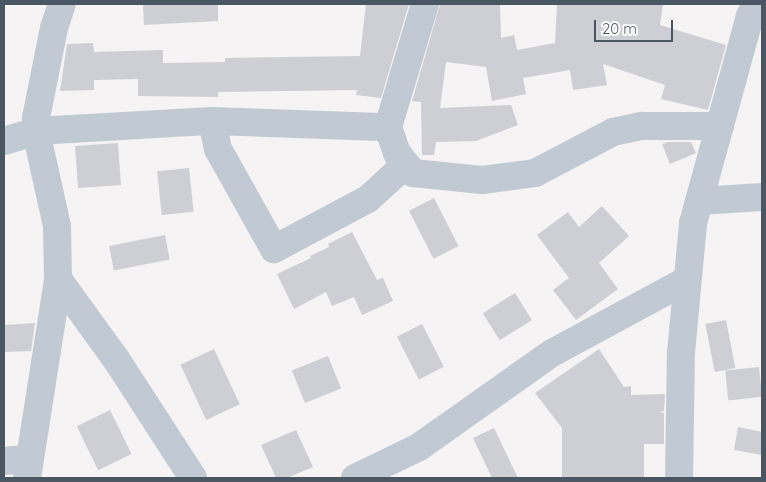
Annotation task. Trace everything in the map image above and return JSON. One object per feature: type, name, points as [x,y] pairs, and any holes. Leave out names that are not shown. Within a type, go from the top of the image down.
[{"type":"street","points":[[20,466],[58,279],[57,226],[36,131],[54,28],[62,4]]},
{"type":"street","points":[[425,4],[388,127],[404,166],[413,173],[482,180],[535,173],[613,132],[642,126],[720,126]]},
{"type":"street","points":[[679,478],[681,353],[693,223],[720,126],[756,13]]},
{"type":"street","points":[[212,121],[218,149],[274,249],[368,200],[404,166]]},
{"type":"street","points":[[4,141],[36,131],[212,121],[388,127]]},
{"type":"street","points":[[699,201],[762,197]]},
{"type":"street","points":[[58,279],[116,359],[193,478]]},
{"type":"street","points":[[355,478],[419,447],[552,353],[687,280]]},
{"type":"building","points":[[143,4],[218,4],[218,21],[144,25]]},
{"type":"building","points":[[366,4],[409,4],[381,98],[356,95],[357,90],[218,92],[218,97],[138,96],[138,79],[94,80],[94,90],[60,91],[67,44],[93,43],[94,52],[163,50],[163,63],[225,62],[225,58],[360,56]]},
{"type":"building","points":[[440,4],[500,4],[501,38],[514,35],[517,50],[555,43],[557,4],[663,4],[660,25],[726,45],[708,110],[661,99],[665,85],[603,64],[607,85],[573,90],[570,70],[523,78],[526,94],[492,101],[486,67],[446,62],[440,108],[511,105],[518,125],[476,141],[436,142],[434,155],[422,155],[421,102],[412,101]]},
{"type":"building","points":[[668,142],[691,142],[696,153],[670,164],[662,144]]},
{"type":"building","points":[[118,143],[121,185],[78,188],[75,146]]},
{"type":"building","points":[[189,168],[194,212],[162,215],[157,171]]},
{"type":"building","points":[[434,198],[459,246],[434,259],[409,211]]},
{"type":"building","points":[[602,206],[629,236],[599,263],[618,289],[576,320],[553,290],[569,278],[537,235],[568,212],[579,227]]},
{"type":"building","points":[[352,232],[377,280],[383,278],[393,301],[362,315],[354,297],[332,306],[326,292],[294,309],[277,274],[311,258],[310,256],[329,247],[328,244]]},
{"type":"building","points":[[165,235],[170,260],[114,270],[109,246]]},
{"type":"building","points":[[515,293],[532,320],[500,340],[483,313]]},
{"type":"building","points":[[726,320],[735,368],[715,372],[705,324]]},
{"type":"building","points":[[35,323],[31,351],[4,352],[4,325]]},
{"type":"building","points":[[422,324],[444,367],[419,379],[397,337]]},
{"type":"building","points":[[214,349],[240,404],[206,420],[180,365]]},
{"type":"building","points":[[599,349],[624,387],[631,386],[631,395],[665,394],[664,411],[659,412],[664,413],[664,444],[644,444],[644,478],[562,478],[562,428],[535,393]]},
{"type":"building","points":[[328,356],[341,388],[305,403],[292,371]]},
{"type":"building","points":[[759,367],[762,397],[728,400],[725,371]]},
{"type":"building","points":[[110,410],[131,454],[98,470],[77,426]]},
{"type":"building","points":[[738,427],[762,432],[762,455],[734,450]]},
{"type":"building","points":[[494,428],[518,478],[492,478],[473,438]]},
{"type":"building","points":[[296,430],[313,467],[287,478],[276,478],[261,445]]}]
